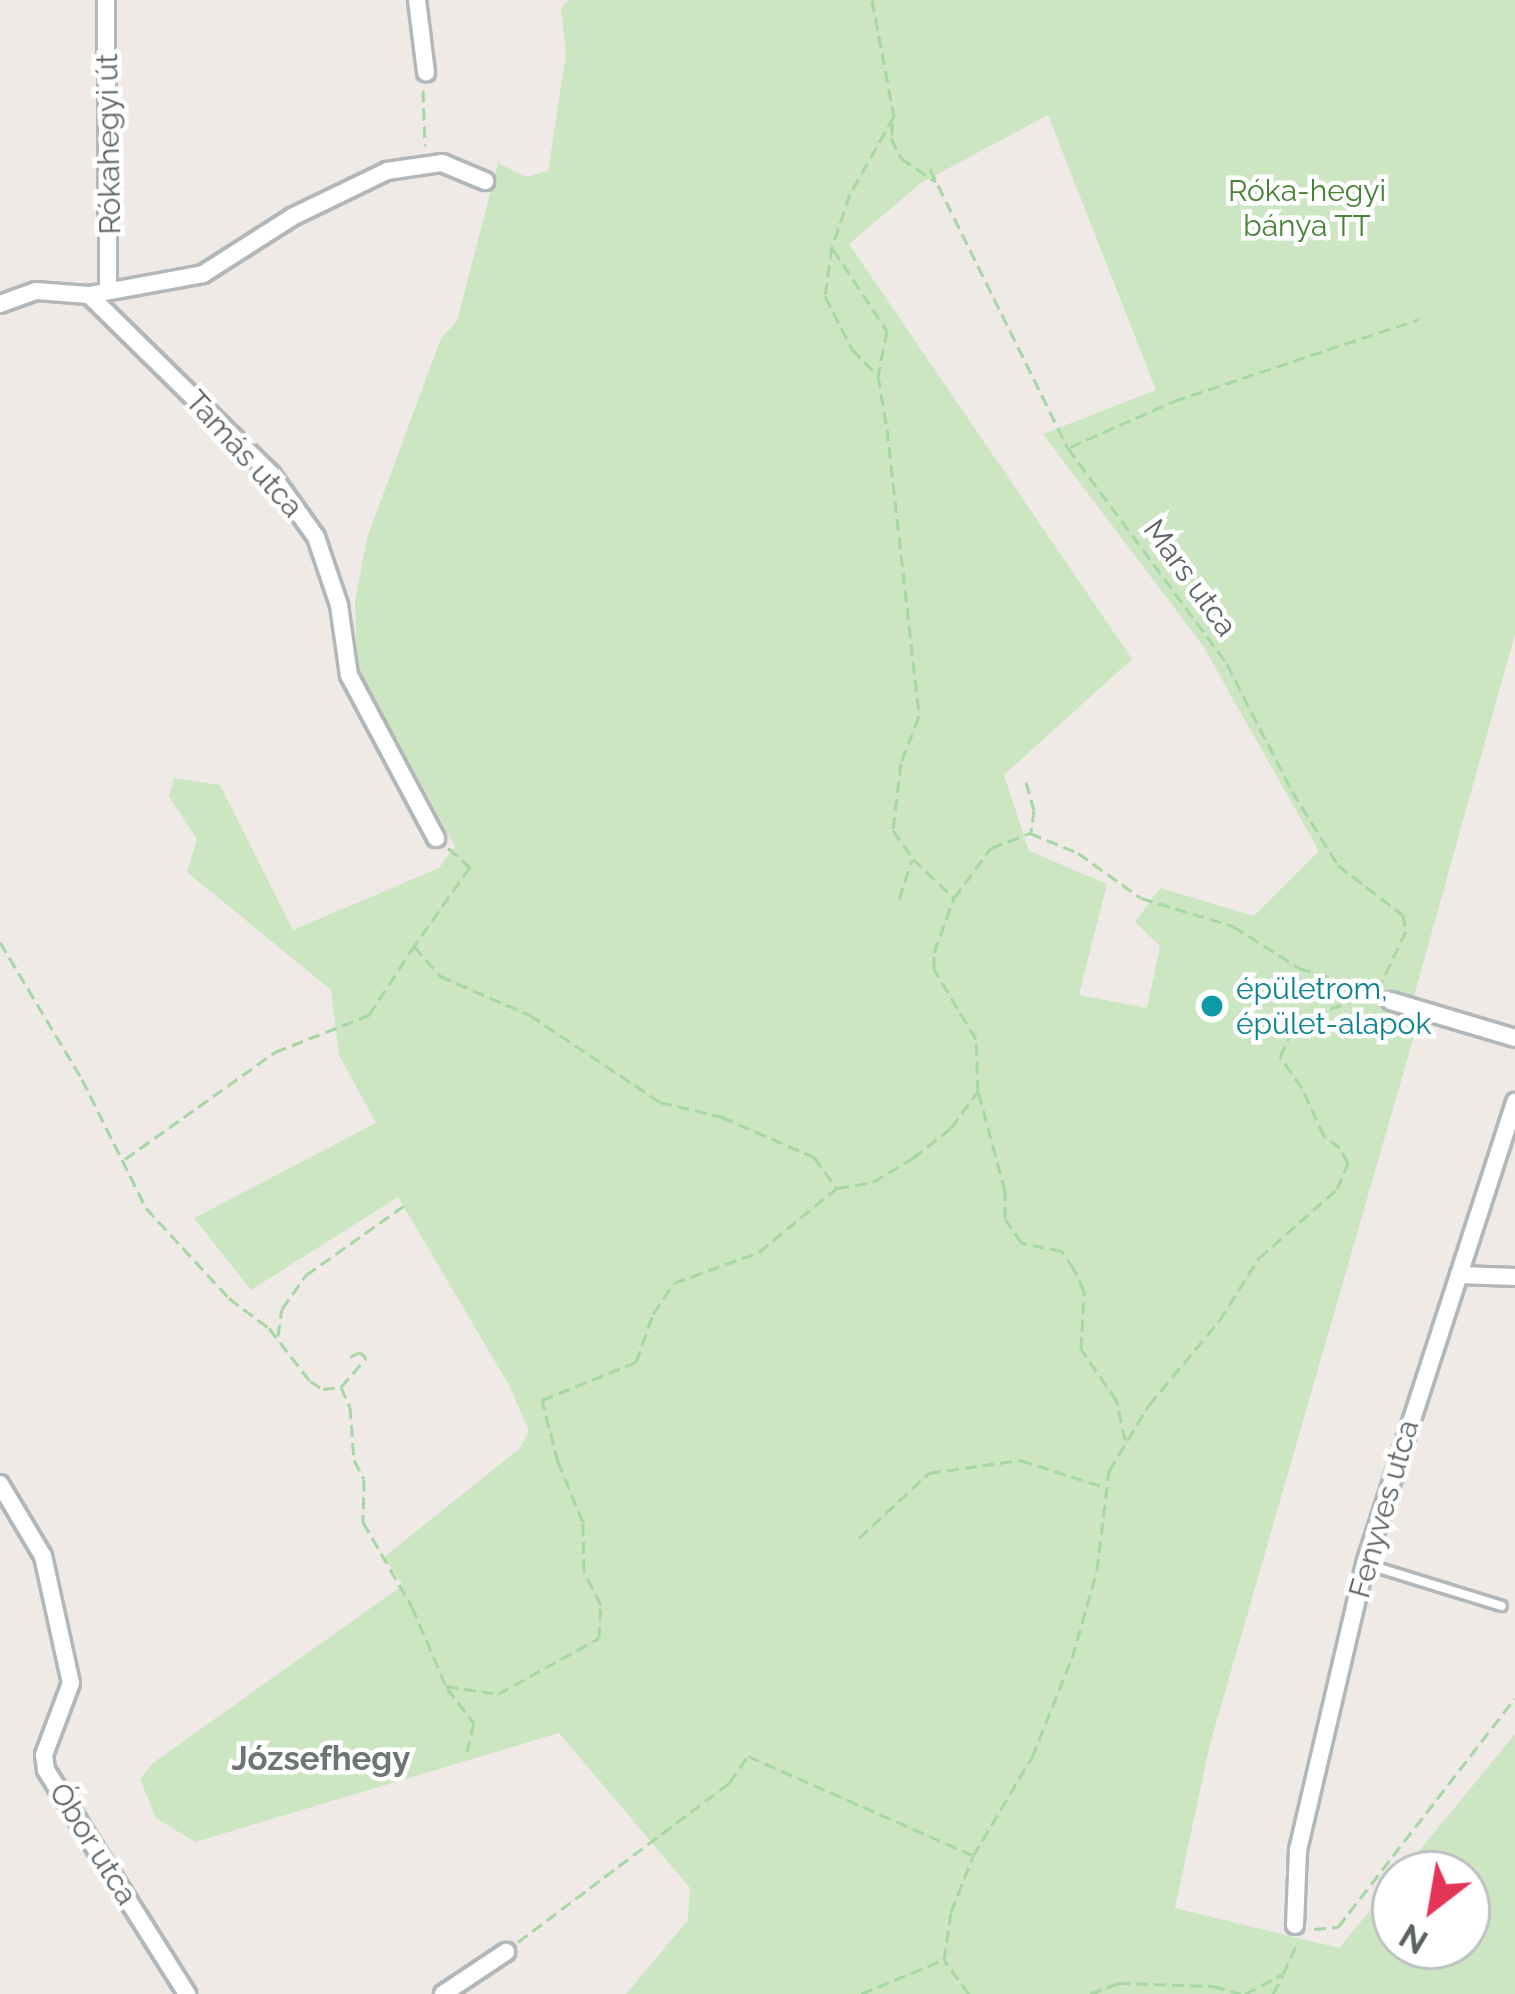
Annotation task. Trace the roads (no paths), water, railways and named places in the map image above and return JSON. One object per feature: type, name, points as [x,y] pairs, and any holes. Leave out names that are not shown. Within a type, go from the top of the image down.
[{"type":"street","name":"Rókahegyi út","points":[[106,0],[108,288]]},
{"type":"street","points":[[417,0],[427,72]]},
{"type":"street","points":[[0,304],[36,291],[89,295],[108,288],[154,287],[203,274],[292,217],[387,171],[442,163],[485,181]]},
{"type":"street","name":"Tamás utca","points":[[89,295],[272,474],[316,537],[339,605],[350,675],[436,838]]},
{"type":"street","points":[[1383,996],[1515,1038]]},
{"type":"street","name":"Fenyves utca","points":[[1294,1925],[1298,1850],[1365,1564],[1515,1102]]},
{"type":"street","points":[[1459,1275],[1515,1277]]},
{"type":"street","name":"Óbor utca","points":[[0,1484],[43,1556],[71,1683],[44,1755],[46,1770],[187,1994]]},
{"type":"street","points":[[443,1994],[506,1952]]},
{"type":"lane","points":[[1365,1564],[1502,1606]]},
{"type":"place","name":"épületrom, épület-alapok","points":[[1212,1006]]},
{"type":"district","name":"Józsefhegy","points":[[321,1759]]},
{"type":"park label","name":"Róka-hegyi bánya TT","points":[[1307,208]]}]
